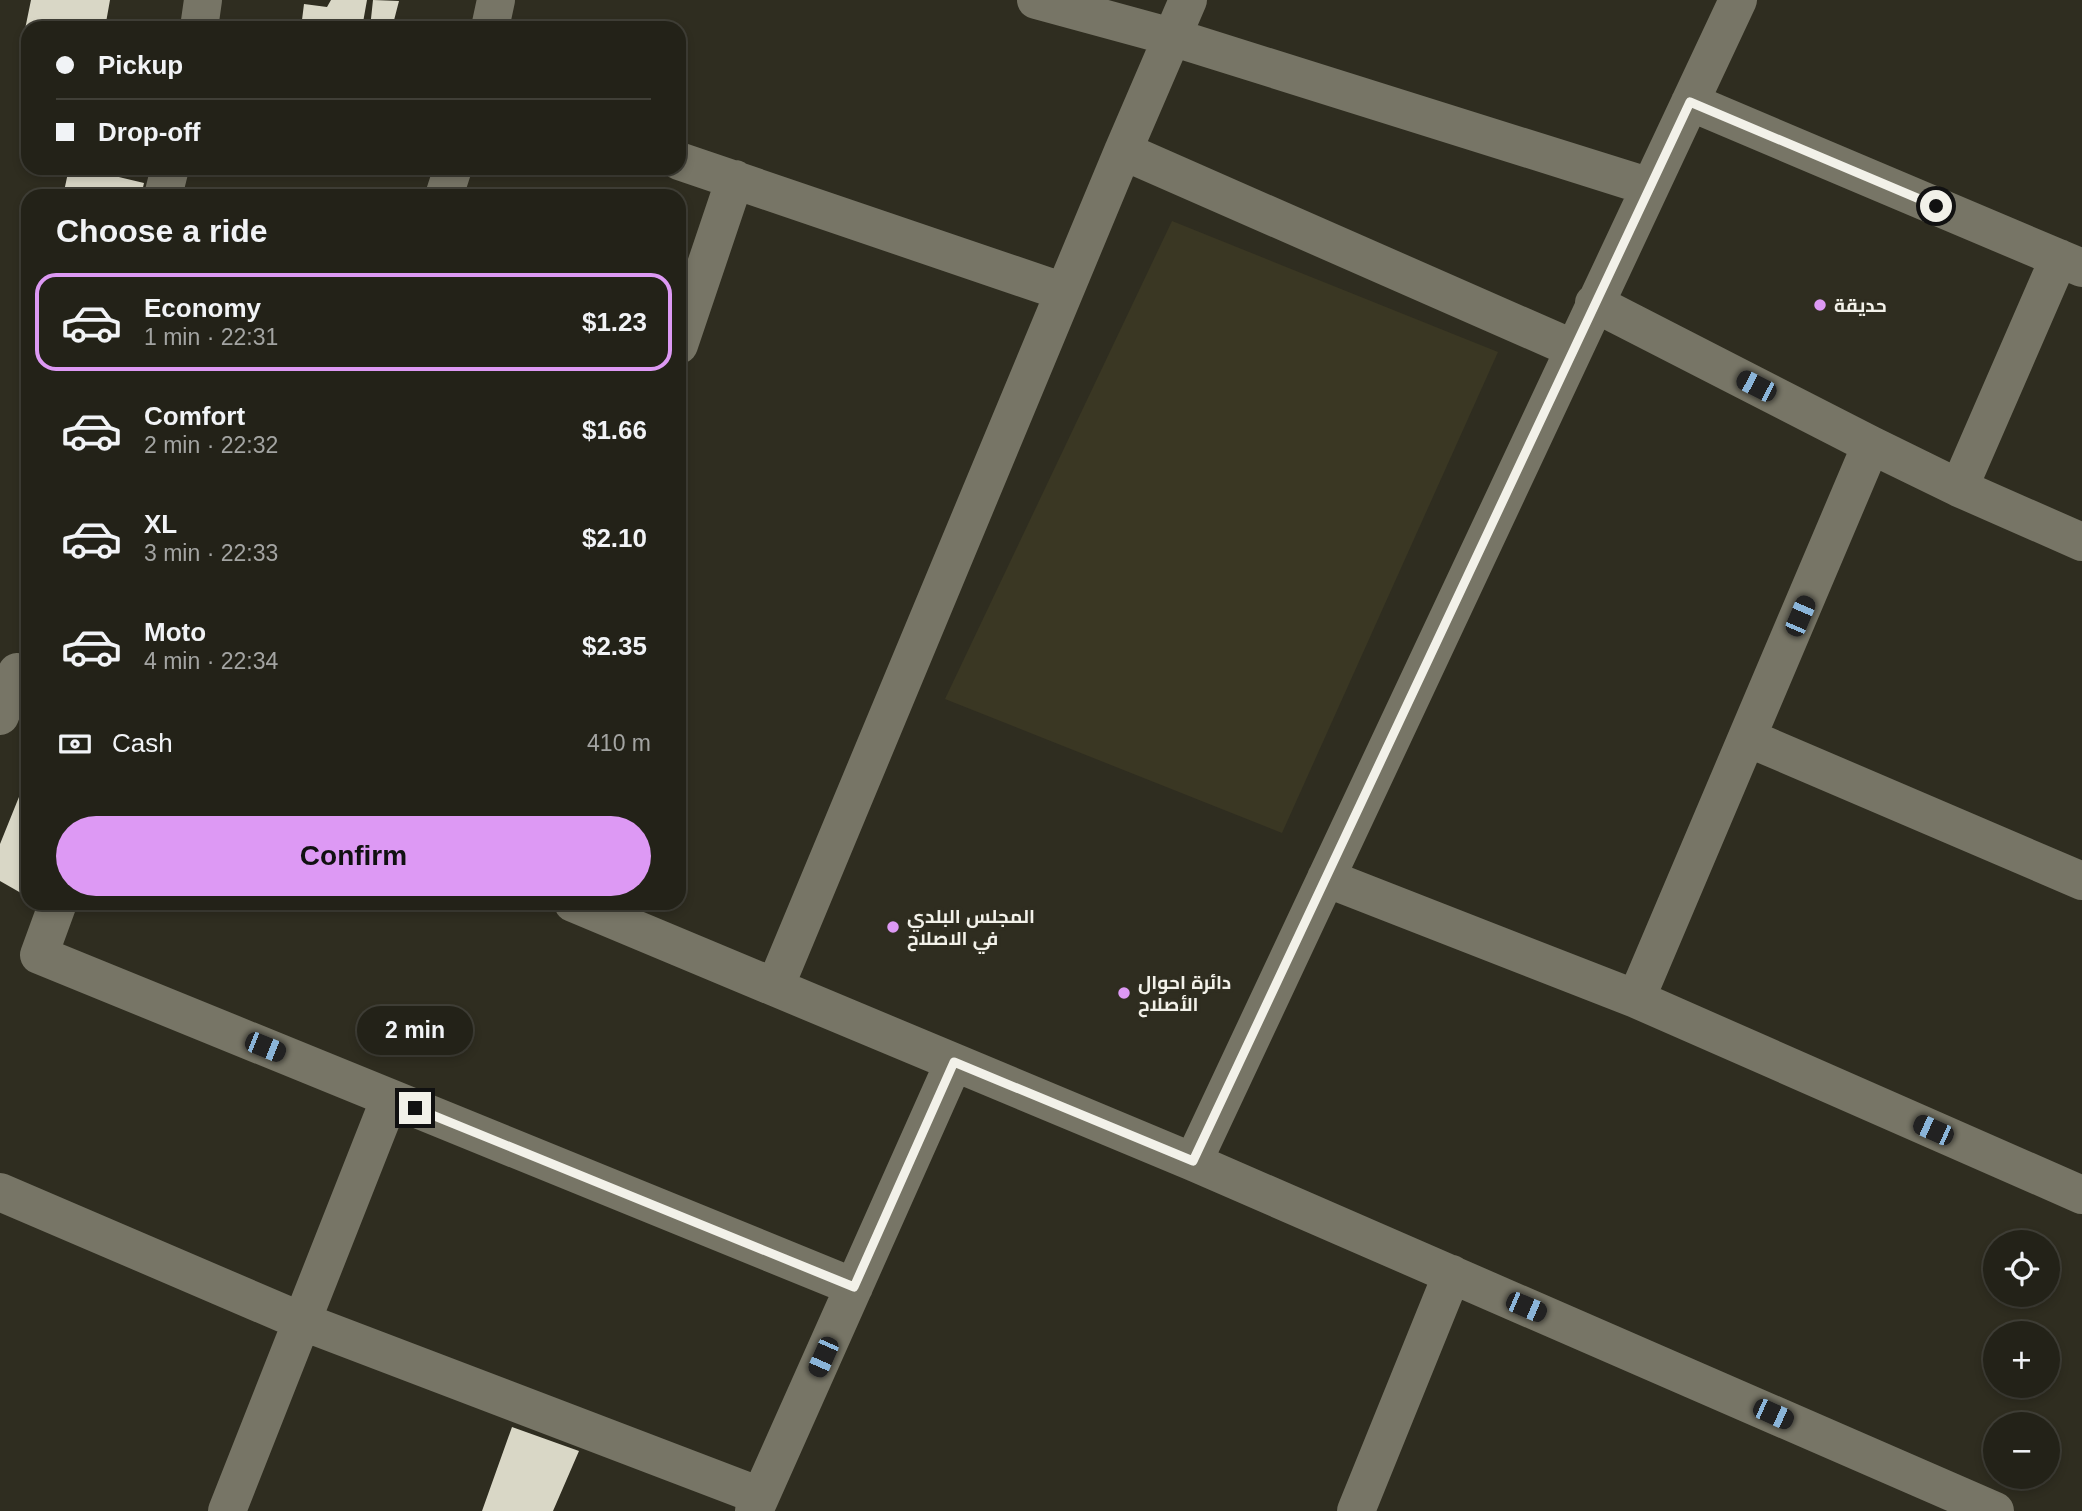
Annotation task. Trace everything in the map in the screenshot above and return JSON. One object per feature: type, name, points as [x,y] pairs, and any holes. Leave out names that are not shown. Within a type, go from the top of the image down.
[{"type":"street","points":[[200,21],[203,0]]},
{"type":"street","points":[[492,21],[496,0]]},
{"type":"street","points":[[1036,0],[1172,37],[1650,187]]},
{"type":"street","points":[[775,987],[1188,0]]},
{"type":"street","points":[[1193,1161],[1738,0]]},
{"type":"street","points":[[1690,102],[2070,263],[1959,488]]},
{"type":"street","points":[[1123,151],[1574,349]]},
{"type":"street","points":[[686,163],[1064,292]]},
{"type":"street","points":[[686,324],[735,179]]},
{"type":"street","points":[[1594,303],[1871,446],[2082,542]]},
{"type":"street","points":[[1636,999],[1871,446]]},
{"type":"street","points":[[0,716],[15,671]]},
{"type":"street","points":[[1748,738],[2082,881]]},
{"type":"street","points":[[1326,878],[1636,999],[2082,1195]]},
{"type":"street","points":[[55,910],[39,955],[854,1287]]},
{"type":"street","points":[[590,910],[1193,1161],[1995,1511]]},
{"type":"street","points":[[0,1192],[301,1321],[757,1504],[954,1062]]},
{"type":"street","points":[[226,1511],[390,1098]]},
{"type":"street","points":[[1357,1511],[1452,1274]]},
{"type":"shaded area","points":[[1172,221],[1498,352],[1282,833],[945,699]]},
{"type":"building","points":[[31,0],[110,0],[106,21],[27,21]]},
{"type":"building","points":[[331,0],[367,0],[363,21],[302,21],[304,4],[327,7]]},
{"type":"building","points":[[373,0],[399,1],[394,21],[371,21]]},
{"type":"building","points":[[68,175],[110,175],[144,183],[143,189],[64,189]]},
{"type":"building","points":[[21,792],[21,893],[0,881],[0,844]]},
{"type":"building","points":[[512,1427],[579,1451],[553,1511],[482,1511]]},
{"type":"place","name":"حديقة","points":[[1820,305]]},
{"type":"place","name":"المجلس البلدي في الاصلاح","points":[[893,927]]},
{"type":"place","name":"دائرة احوال الأصلاح","points":[[1124,993]]},
{"type":"route","points":[[415,1108],[854,1287],[954,1062],[1193,1161],[1690,102],[1936,206]]}]
